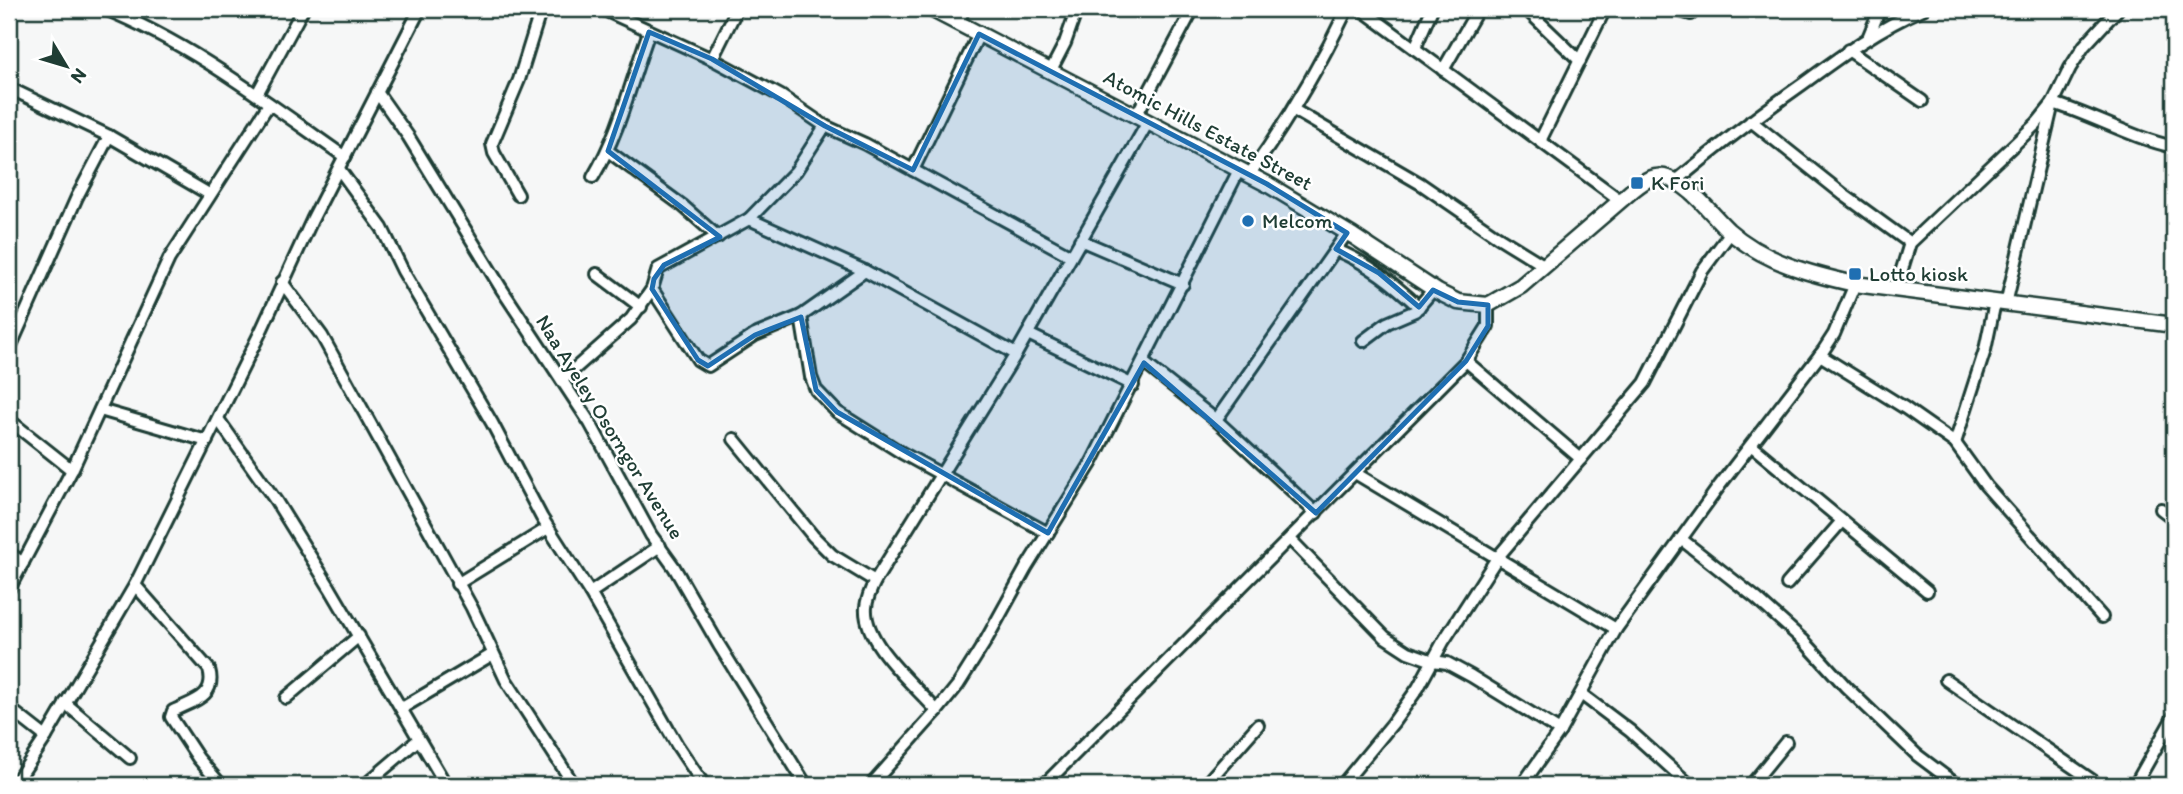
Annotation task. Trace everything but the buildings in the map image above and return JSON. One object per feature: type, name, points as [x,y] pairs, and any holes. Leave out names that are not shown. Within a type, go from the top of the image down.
[{"type":"street","points":[[105,9],[206,62],[257,94],[345,157]]},
{"type":"street","points":[[257,94],[303,9]]},
{"type":"street","points":[[14,785],[46,737],[135,586],[282,282],[419,9]]},
{"type":"street","points":[[518,195],[494,153],[492,144],[519,80],[541,9]]},
{"type":"street","points":[[602,9],[712,59],[781,96],[825,126],[865,144],[1071,256]]},
{"type":"street","points":[[712,59],[737,9]]},
{"type":"street","name":"Atomic Hills Estate Street","points":[[931,9],[1244,172],[1347,233],[1433,290],[1458,302],[1488,305]]},
{"type":"street","points":[[959,24],[963,9]]},
{"type":"street","points":[[1051,70],[1065,43],[1077,9]]},
{"type":"street","points":[[937,711],[891,663],[869,625],[866,610],[875,581],[1028,334],[1142,119],[1193,9]]},
{"type":"street","points":[[871,785],[958,685],[985,642],[1092,462],[1244,172],[1294,110],[1322,62],[1347,9]]},
{"type":"street","points":[[1361,9],[1620,200]]},
{"type":"street","points":[[1415,48],[1432,9]]},
{"type":"street","points":[[1443,70],[1478,9]]},
{"type":"street","points":[[1526,9],[1580,61]]},
{"type":"street","points":[[1540,141],[1605,9]]},
{"type":"street","points":[[1673,9],[1691,14]]},
{"type":"street","points":[[1868,38],[1880,9]]},
{"type":"street","points":[[1675,181],[1848,50],[1923,9]]},
{"type":"street","points":[[1955,443],[2000,303],[2053,103],[2084,46],[2118,9]]},
{"type":"street","points":[[593,177],[608,151],[622,115],[631,80],[649,32]]},
{"type":"street","points":[[913,170],[979,34]]},
{"type":"street","points":[[1848,50],[1922,101]]},
{"type":"street","name":"Naa Ayeley Osorngor Avenue","points":[[377,92],[408,136],[501,288],[590,423],[621,484],[806,785]]},
{"type":"street","points":[[10,93],[109,136],[209,194]]},
{"type":"street","points":[[2053,103],[2133,135],[2174,147]]},
{"type":"street","points":[[1896,289],[1910,243],[2037,123],[2053,103]]},
{"type":"street","points":[[9,589],[72,470],[169,259],[269,104]]},
{"type":"street","points":[[1294,110],[1421,184],[1497,237],[1545,266]]},
{"type":"street","points":[[1751,121],[1853,202],[1910,243]]},
{"type":"street","points":[[562,380],[617,333],[641,307],[652,289],[656,274],[664,265],[749,219],[796,171],[825,126]]},
{"type":"street","points":[[9,350],[77,197],[109,136]]},
{"type":"street","points":[[608,151],[683,206],[718,237]]},
{"type":"street","points":[[339,169],[382,228],[403,271],[486,413],[548,528],[590,593],[677,745],[704,785]]},
{"type":"street","points":[[1044,785],[1466,361],[1488,326],[1488,305],[1521,286],[1620,200],[1654,177],[1665,176],[1675,181],[1731,232],[1766,256],[1787,266],[1856,284],[2174,325]]},
{"type":"street","points":[[749,219],[865,271],[1016,354]]},
{"type":"street","points":[[1342,785],[1418,688],[1443,642],[1497,558],[1645,383],[1702,271],[1731,232]]},
{"type":"street","points":[[1216,420],[1347,233]]},
{"type":"street","points":[[1080,240],[1183,284]]},
{"type":"street","points":[[1336,250],[1364,262],[1419,307]]},
{"type":"street","points":[[652,289],[698,360],[705,366],[716,362],[755,335],[801,316],[865,271]]},
{"type":"street","points":[[597,274],[641,307]]},
{"type":"street","points":[[282,282],[322,336],[482,627],[506,680],[574,785]]},
{"type":"street","points":[[1521,785],[1560,731],[1616,629],[1820,355],[1834,334],[1856,284]]},
{"type":"street","points":[[1363,341],[1387,323],[1415,311],[1433,290]]},
{"type":"street","points":[[801,316],[811,377],[816,390],[837,412],[902,453],[1048,533]]},
{"type":"street","points":[[1028,334],[1133,385]]},
{"type":"street","points":[[1820,355],[1955,443],[1986,486],[2102,617]]},
{"type":"street","points":[[1466,361],[1581,459]]},
{"type":"street","points":[[1144,363],[1216,420],[1316,513]]},
{"type":"street","points":[[100,410],[206,441]]},
{"type":"street","points":[[218,419],[276,501],[446,785]]},
{"type":"street","points":[[9,420],[72,470]]},
{"type":"street","points":[[734,439],[813,536],[832,555],[875,581]]},
{"type":"street","points":[[1752,446],[1927,591]]},
{"type":"street","points":[[1355,473],[1616,629]]},
{"type":"street","points":[[2161,509],[2174,519]]},
{"type":"street","points":[[1787,584],[1842,521]]},
{"type":"street","points":[[457,584],[548,528]]},
{"type":"street","points":[[1290,539],[1385,636],[1408,652],[1447,663],[1471,676],[1560,731]]},
{"type":"street","points":[[1681,539],[1756,598],[1804,641],[1846,687],[1908,746],[1956,785]]},
{"type":"street","points":[[590,593],[660,546]]},
{"type":"street","points":[[9,554],[23,563]]},
{"type":"street","points":[[135,586],[209,669],[211,683],[206,694],[173,711],[171,717],[198,758],[221,785]]},
{"type":"street","points":[[286,698],[359,636]]},
{"type":"street","points":[[402,708],[493,653]]},
{"type":"street","points":[[1947,680],[2099,785]]},
{"type":"street","points":[[1581,694],[1630,731],[1690,785]]},
{"type":"street","points":[[65,704],[130,758]]},
{"type":"street","points":[[9,708],[46,737]]},
{"type":"street","points":[[2134,785],[2174,716]]},
{"type":"street","points":[[1205,785],[1258,725]]},
{"type":"street","points":[[365,785],[418,740]]},
{"type":"street","points":[[1751,785],[1786,742]]},
{"type":"highlighted area","points":[[649,32],[712,59],[825,126],[913,170],[979,34],[1267,184],[1347,233],[1336,249],[1379,273],[1419,307],[1433,290],[1458,302],[1488,305],[1488,326],[1466,361],[1316,513],[1144,363],[1048,533],[837,412],[816,390],[801,317],[755,335],[708,366],[698,360],[652,289],[654,279],[664,265],[720,237],[608,151]]},
{"type":"place","name":"K Fori","points":[[1637,183]]},
{"type":"place","name":"Melcom","points":[[1248,221]]},
{"type":"place","name":"Lotto kiosk","points":[[1855,274]]}]
